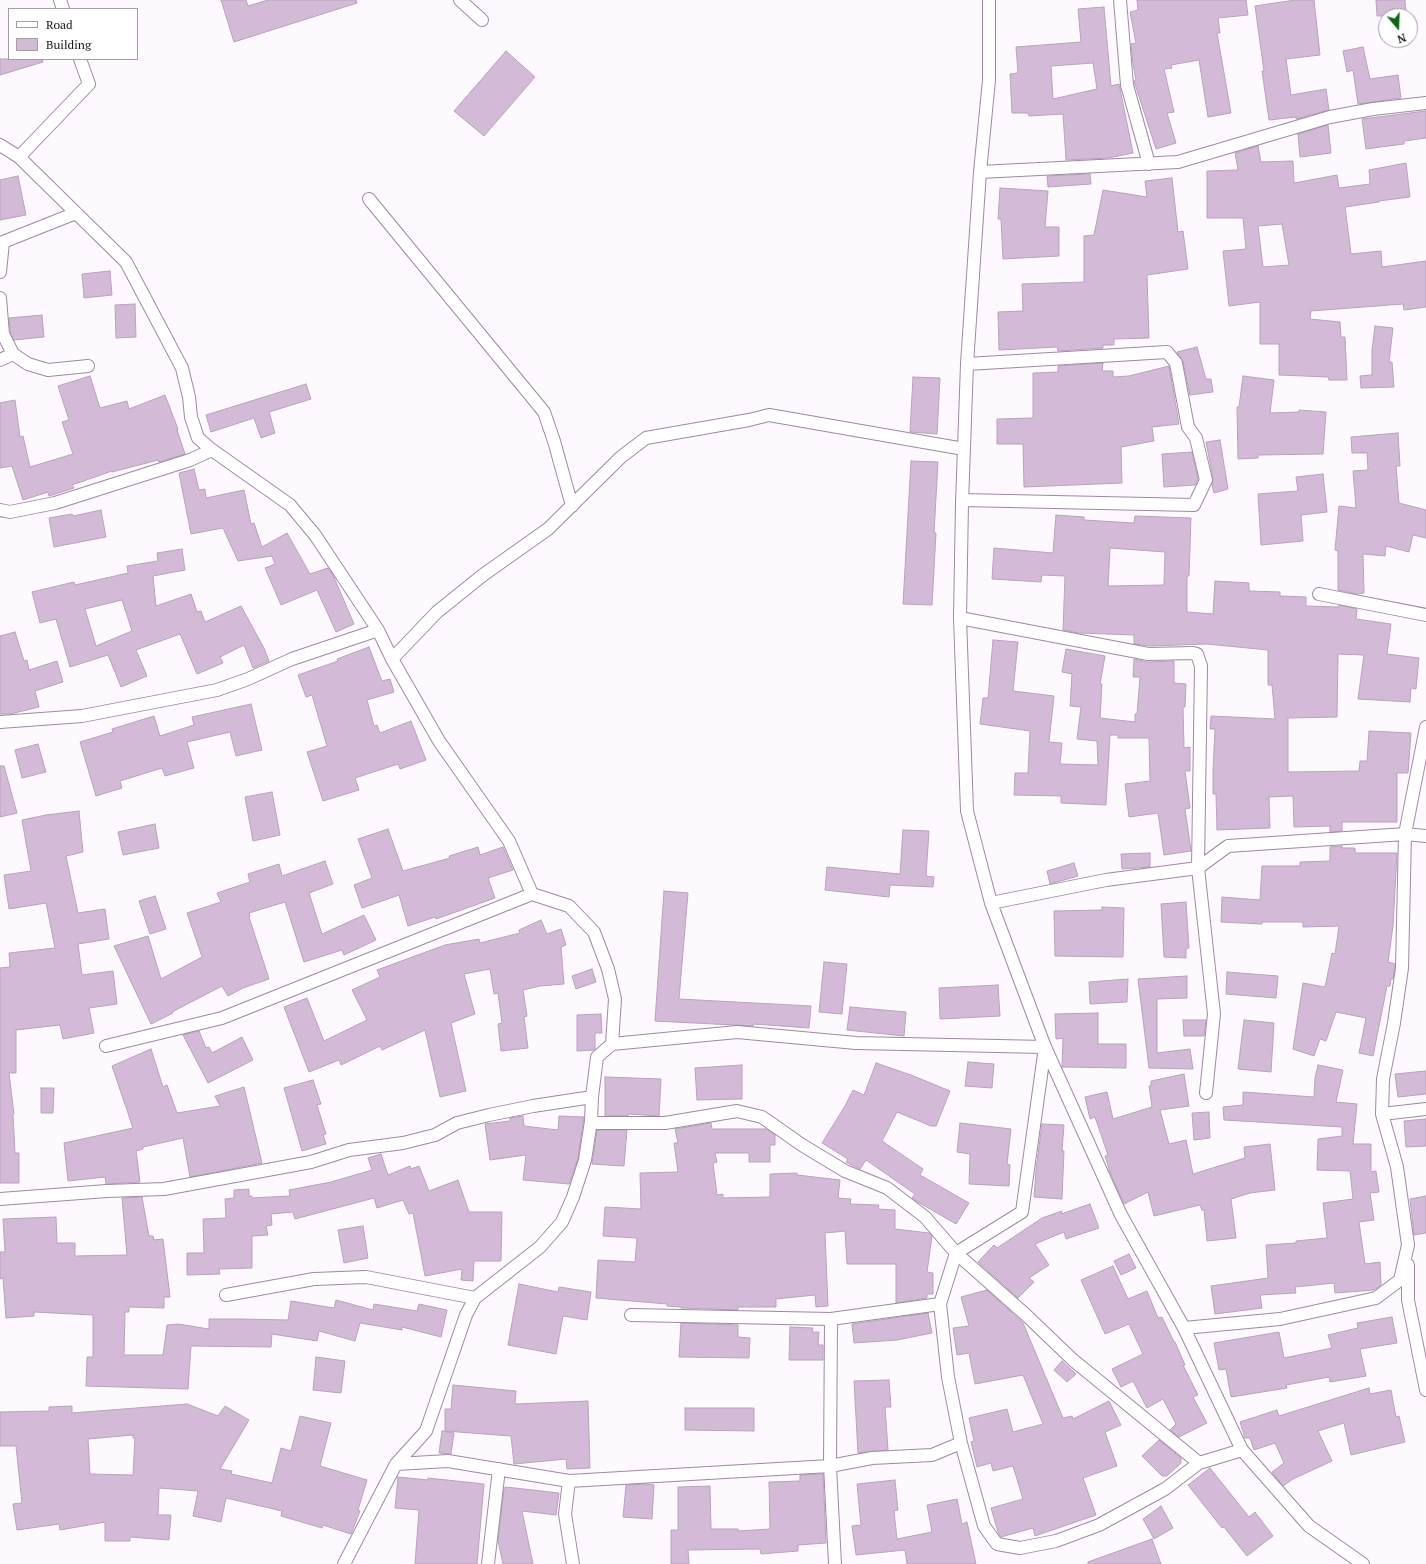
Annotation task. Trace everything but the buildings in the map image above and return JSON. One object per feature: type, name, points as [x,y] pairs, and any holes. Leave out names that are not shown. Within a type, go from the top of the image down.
[{"type":"street","points":[[460,0],[482,20]]},
{"type":"street","points":[[989,0],[990,80],[980,172],[967,364],[962,500],[960,618],[967,811],[991,902],[1045,1047],[1121,1215],[1184,1328],[1242,1450],[1309,1526],[1363,1564]]},
{"type":"street","points":[[1120,0],[1127,85],[1149,164]]},
{"type":"street","points":[[19,157],[89,84],[80,60]]},
{"type":"street","points":[[980,172],[1178,162],[1330,117],[1373,109],[1426,103]]},
{"type":"street","points":[[0,145],[19,157],[126,262],[182,368],[189,397],[191,417],[198,438],[212,450],[290,505],[315,535],[378,630],[392,659],[439,741],[509,841],[532,894]]},
{"type":"street","points":[[369,199],[544,412],[554,441],[572,506]]},
{"type":"street","points":[[0,272],[1,241],[76,213]]},
{"type":"street","points":[[0,298],[3,334],[13,354],[28,364],[48,370],[88,366]]},
{"type":"street","points":[[962,500],[1194,505],[1206,480],[1196,438],[1188,427],[1176,363],[1167,352],[967,364]]},
{"type":"street","points":[[0,360],[13,354]]},
{"type":"street","points":[[392,659],[437,612],[483,575],[548,530],[621,457],[646,438],[749,420],[769,415],[964,449]]},
{"type":"street","points":[[3,513],[55,503],[190,460],[212,450]]},
{"type":"street","points":[[1319,594],[1426,615]]},
{"type":"street","points":[[960,618],[1148,654],[1197,654],[1201,666],[1198,868],[1214,1014],[1206,1093]]},
{"type":"street","points":[[0,722],[82,716],[216,690],[248,679],[292,659],[378,630]]},
{"type":"street","points":[[1426,727],[1405,834],[1402,968],[1394,1023],[1383,1079],[1382,1114],[1397,1168],[1408,1245],[1408,1300],[1426,1390]]},
{"type":"street","points":[[991,902],[1106,880],[1198,868],[1228,846],[1405,834],[1426,836]]},
{"type":"street","points":[[106,1046],[222,1018],[532,894],[569,906],[594,932],[608,969],[615,1000],[612,1044]]},
{"type":"street","points":[[344,1564],[396,1464],[426,1431],[466,1315],[475,1298],[540,1247],[562,1222],[573,1197],[585,1160],[591,1122],[592,1097],[597,1058],[612,1044],[737,1032],[856,1043],[1045,1047]]},
{"type":"street","points":[[1045,1047],[1022,1212],[956,1253],[940,1304],[948,1377],[960,1443],[984,1526],[997,1544],[1020,1548],[1056,1541],[1099,1525],[1165,1489],[1199,1463],[1242,1450]]},
{"type":"street","points":[[0,1199],[107,1191],[164,1190],[311,1162],[349,1150],[404,1143],[435,1135],[457,1124],[490,1115],[533,1106],[592,1097]]},
{"type":"street","points":[[1382,1114],[1426,1109]]},
{"type":"street","points":[[591,1122],[665,1123],[737,1111],[762,1117],[802,1145],[845,1171],[887,1188],[925,1217],[956,1253],[1026,1315],[1073,1360],[1199,1463]]},
{"type":"street","points":[[1184,1328],[1280,1319],[1376,1298],[1400,1280],[1408,1245]]},
{"type":"street","points":[[226,1295],[314,1279],[366,1277],[475,1298]]},
{"type":"street","points":[[631,1315],[831,1319],[940,1304]]},
{"type":"street","points":[[831,1319],[830,1466],[835,1564]]},
{"type":"street","points":[[396,1464],[448,1461],[499,1468],[569,1481],[830,1466],[872,1458],[932,1455],[960,1443]]},
{"type":"street","points":[[488,1564],[499,1468]]},
{"type":"street","points":[[569,1481],[565,1514],[573,1564]]}]
